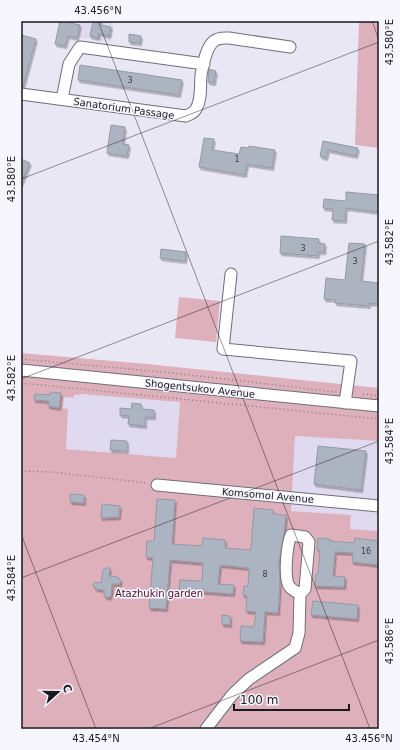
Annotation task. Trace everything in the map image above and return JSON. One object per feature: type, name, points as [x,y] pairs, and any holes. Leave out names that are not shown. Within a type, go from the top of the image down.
[{"type":"street","name":"Sanatorium Passage","points":[[21,94],[186,116],[193,113],[197,108],[204,64],[211,45],[218,39],[223,38],[290,47]]},
{"type":"street","points":[[62,99],[69,64],[80,47],[204,64]]},
{"type":"street","points":[[231,274],[223,349],[350,361],[346,398]]},
{"type":"street","name":"Shogentsukov Avenue","points":[[21,370],[346,398],[379,406]]},
{"type":"street","name":"Komsomol Avenue","points":[[157,484],[379,506]]},
{"type":"street","points":[[206,729],[232,695],[248,679],[295,648],[299,633],[300,594],[305,589],[309,542],[305,537],[291,535],[288,542],[286,580],[289,587],[300,594]]},
{"type":"path","points":[[21,359],[180,374],[346,398],[379,396]]},
{"type":"path","points":[[21,383],[379,419]]},
{"type":"path","points":[[21,471],[52,472],[157,484]]},
{"type":"shaded area","points":[[71,21],[114,21],[111,42],[68,36]]},
{"type":"shaded area","points":[[79,394],[181,402],[176,458],[65,449],[68,409],[63,408],[64,397]]},
{"type":"shaded area","points":[[295,436],[379,441],[379,531],[350,529],[351,515],[291,511]]},
{"type":"green space","points":[[359,21],[379,21],[379,148],[355,145]]},
{"type":"green space","points":[[179,297],[220,301],[216,342],[175,338]]},
{"type":"green space","name":"Atazhukin garden","points":[[21,353],[147,364],[379,388],[379,441],[295,436],[291,511],[351,515],[350,529],[379,531],[379,729],[21,729]],"holes":[[[80,394],[180,402],[176,458],[66,449],[68,409],[63,408],[64,397],[74,398],[74,395]]]},
{"type":"building","points":[[60,21],[71,21],[70,23],[80,25],[77,38],[68,36],[65,46],[55,44]]},
{"type":"building","points":[[93,21],[101,21],[100,25],[111,27],[109,36],[99,33],[98,38],[90,36]]},
{"type":"building","points":[[129,34],[141,36],[140,43],[129,42]]},
{"type":"building","points":[[21,35],[36,39],[23,87],[21,87]]},
{"type":"building","points":[[80,65],[182,80],[179,95],[78,80]]},
{"type":"building","points":[[209,69],[216,71],[214,83],[208,82]]},
{"type":"building","points":[[111,125],[125,127],[123,144],[129,145],[127,156],[107,153]]},
{"type":"building","points":[[204,138],[214,139],[212,150],[239,154],[241,147],[248,148],[249,146],[275,150],[272,168],[247,164],[245,175],[199,167]]},
{"type":"building","points":[[323,141],[358,148],[356,156],[328,150],[326,158],[320,156]]},
{"type":"building","points":[[21,159],[30,163],[21,184]]},
{"type":"building","points":[[346,192],[379,195],[379,212],[346,208],[345,221],[332,220],[333,209],[323,208],[324,199],[346,201]]},
{"type":"building","points":[[281,236],[319,239],[318,243],[325,244],[324,252],[318,252],[318,256],[280,253]]},
{"type":"building","points":[[349,243],[365,244],[361,281],[379,283],[379,304],[369,303],[369,306],[335,303],[336,300],[324,299],[326,278],[345,280]]},
{"type":"building","points":[[161,249],[186,252],[185,261],[160,258]]},
{"type":"building","points":[[50,392],[61,393],[59,408],[48,406],[49,401],[34,400],[35,394],[50,395]]},
{"type":"building","points":[[132,403],[141,404],[141,409],[154,410],[154,417],[145,417],[145,426],[128,424],[129,416],[120,415],[120,408],[131,409]]},
{"type":"building","points":[[111,440],[127,441],[127,451],[110,450]]},
{"type":"building","points":[[318,446],[366,451],[361,490],[314,484]]},
{"type":"building","points":[[70,494],[84,495],[84,503],[70,502]]},
{"type":"building","points":[[157,499],[175,500],[172,544],[202,546],[203,538],[225,540],[225,548],[251,550],[254,508],[273,510],[273,514],[286,515],[279,562],[280,582],[278,613],[265,612],[263,642],[240,641],[241,626],[254,627],[256,612],[246,611],[247,596],[243,595],[244,586],[248,586],[249,568],[220,565],[218,584],[234,585],[233,594],[179,590],[180,580],[202,581],[203,563],[170,560],[166,609],[149,608],[153,558],[146,557],[147,541],[154,541]]},
{"type":"building","points":[[102,504],[120,506],[119,517],[101,518]]},
{"type":"building","points":[[318,538],[330,539],[330,541],[354,543],[355,538],[379,541],[379,565],[352,562],[353,553],[335,552],[333,576],[345,577],[344,587],[315,586],[316,574],[318,574],[320,550],[317,550]]},
{"type":"building","points":[[105,568],[110,568],[109,576],[118,577],[121,581],[120,584],[112,584],[111,595],[109,598],[104,596],[104,590],[96,589],[93,585],[95,582],[101,583],[103,570]]},
{"type":"building","points":[[313,601],[358,605],[357,619],[311,615]]},
{"type":"building","points":[[222,615],[230,616],[230,625],[222,624]]}]
